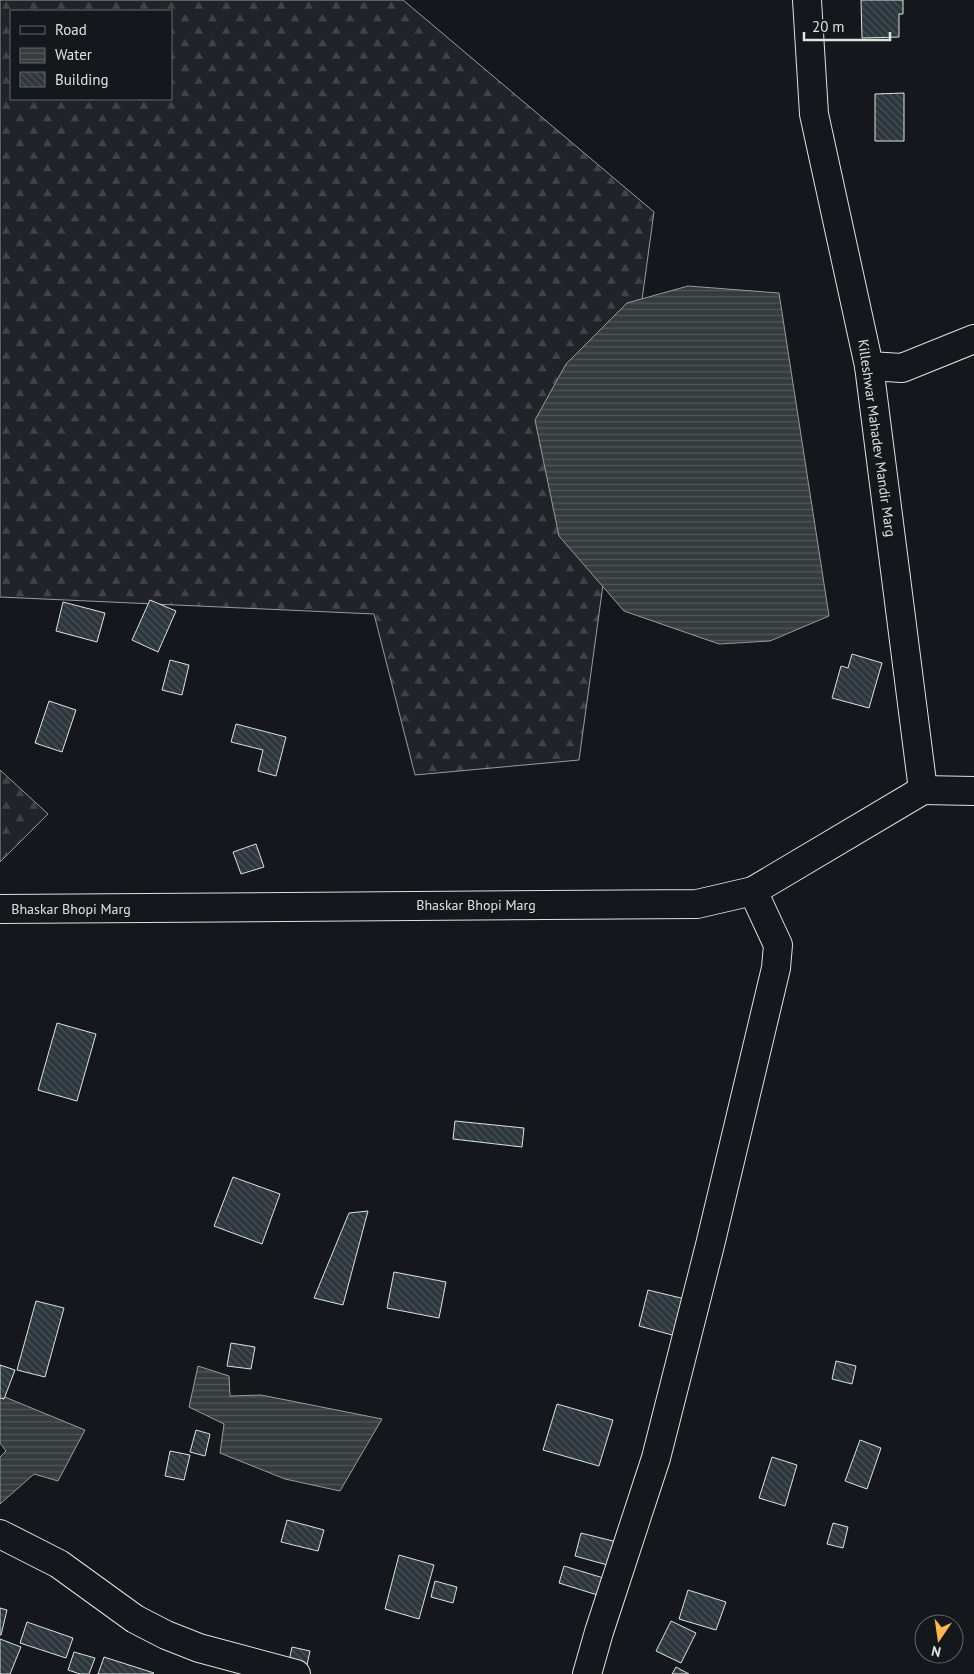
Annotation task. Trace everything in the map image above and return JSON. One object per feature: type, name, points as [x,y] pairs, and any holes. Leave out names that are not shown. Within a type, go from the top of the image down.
[{"type":"street","name":"Killeshwar Mahadev Mandir Marg","points":[[807,0],[814,114],[869,366],[923,790]]},
{"type":"street","points":[[869,366],[902,368],[974,339]]},
{"type":"street","points":[[923,790],[974,791]]},
{"type":"street","name":"Bhaskar Bhopi Marg","points":[[0,909],[697,904],[753,891],[923,790]]},
{"type":"street","points":[[588,1674],[656,1458],[712,1236],[776,968],[778,945],[753,891]]},
{"type":"street","points":[[0,1534],[59,1564],[135,1620],[166,1635],[199,1648],[296,1674]]},
{"type":"green space","points":[[0,0],[403,0],[654,212],[579,760],[415,775],[374,614],[0,597]]},
{"type":"green space","points":[[0,770],[48,814],[0,862]]},
{"type":"water","points":[[688,286],[779,293],[829,616],[770,641],[719,644],[624,611],[559,536],[535,420],[566,364],[627,303]]},
{"type":"water","points":[[198,1366],[229,1376],[230,1396],[261,1395],[382,1419],[340,1491],[285,1479],[220,1453],[224,1424],[189,1407]]},
{"type":"water","points":[[0,1395],[85,1430],[58,1481],[34,1474],[0,1504],[0,1457],[6,1451],[0,1443]]},
{"type":"building","points":[[861,0],[903,0],[903,14],[899,14],[899,37],[862,38]]},
{"type":"building","points":[[904,93],[904,141],[875,141],[875,94]]},
{"type":"building","points":[[150,600],[176,611],[158,652],[132,640]]},
{"type":"building","points":[[63,602],[105,613],[97,642],[56,631]]},
{"type":"building","points":[[852,654],[882,663],[869,708],[832,698],[841,666],[848,668]]},
{"type":"building","points":[[170,660],[189,665],[182,695],[162,690]]},
{"type":"building","points":[[49,701],[76,710],[62,752],[35,743]]},
{"type":"building","points":[[236,724],[286,737],[276,776],[258,771],[263,750],[231,742]]},
{"type":"building","points":[[256,844],[264,867],[241,874],[233,852]]},
{"type":"building","points":[[57,1023],[96,1034],[77,1101],[38,1090]]},
{"type":"building","points":[[455,1121],[524,1128],[522,1147],[453,1139]]},
{"type":"building","points":[[233,1177],[280,1194],[262,1244],[214,1226]]},
{"type":"building","points":[[368,1211],[343,1305],[314,1298],[349,1213]]},
{"type":"building","points":[[394,1272],[446,1282],[439,1318],[387,1308]]},
{"type":"building","points":[[648,1290],[685,1299],[676,1336],[639,1326]]},
{"type":"building","points":[[36,1301],[64,1308],[45,1377],[17,1370]]},
{"type":"building","points":[[231,1343],[255,1347],[251,1369],[227,1366]]},
{"type":"building","points":[[836,1361],[856,1366],[852,1384],[832,1379]]},
{"type":"building","points":[[0,1365],[15,1370],[4,1399],[0,1398]]},
{"type":"building","points":[[557,1404],[613,1420],[599,1466],[543,1450]]},
{"type":"building","points":[[196,1430],[210,1434],[205,1456],[190,1452]]},
{"type":"building","points":[[860,1440],[881,1448],[867,1489],[845,1481]]},
{"type":"building","points":[[170,1451],[190,1455],[184,1480],[165,1476]]},
{"type":"building","points":[[772,1457],[797,1465],[785,1506],[759,1498]]},
{"type":"building","points":[[287,1520],[324,1530],[318,1551],[281,1542]]},
{"type":"building","points":[[833,1523],[848,1527],[843,1548],[827,1544]]},
{"type":"building","points":[[581,1533],[617,1542],[611,1566],[575,1556]]},
{"type":"building","points":[[399,1555],[434,1565],[419,1619],[385,1609]]},
{"type":"building","points":[[564,1566],[610,1580],[604,1597],[559,1583]]},
{"type":"building","points":[[435,1581],[457,1587],[453,1603],[431,1597]]},
{"type":"building","points":[[688,1590],[726,1602],[716,1630],[679,1619]]},
{"type":"building","points":[[0,1608],[7,1610],[1,1635],[0,1635]]},
{"type":"building","points":[[671,1621],[696,1633],[681,1663],[656,1651]]},
{"type":"building","points":[[27,1622],[73,1638],[66,1658],[20,1643]]},
{"type":"building","points":[[0,1639],[21,1647],[10,1674],[0,1674]]},
{"type":"building","points":[[292,1647],[310,1651],[305,1674],[287,1670]]},
{"type":"building","points":[[74,1652],[95,1658],[89,1674],[80,1674],[68,1670]]},
{"type":"building","points":[[104,1657],[154,1673],[98,1674]]},
{"type":"building","points":[[676,1667],[689,1674],[672,1674]]}]
